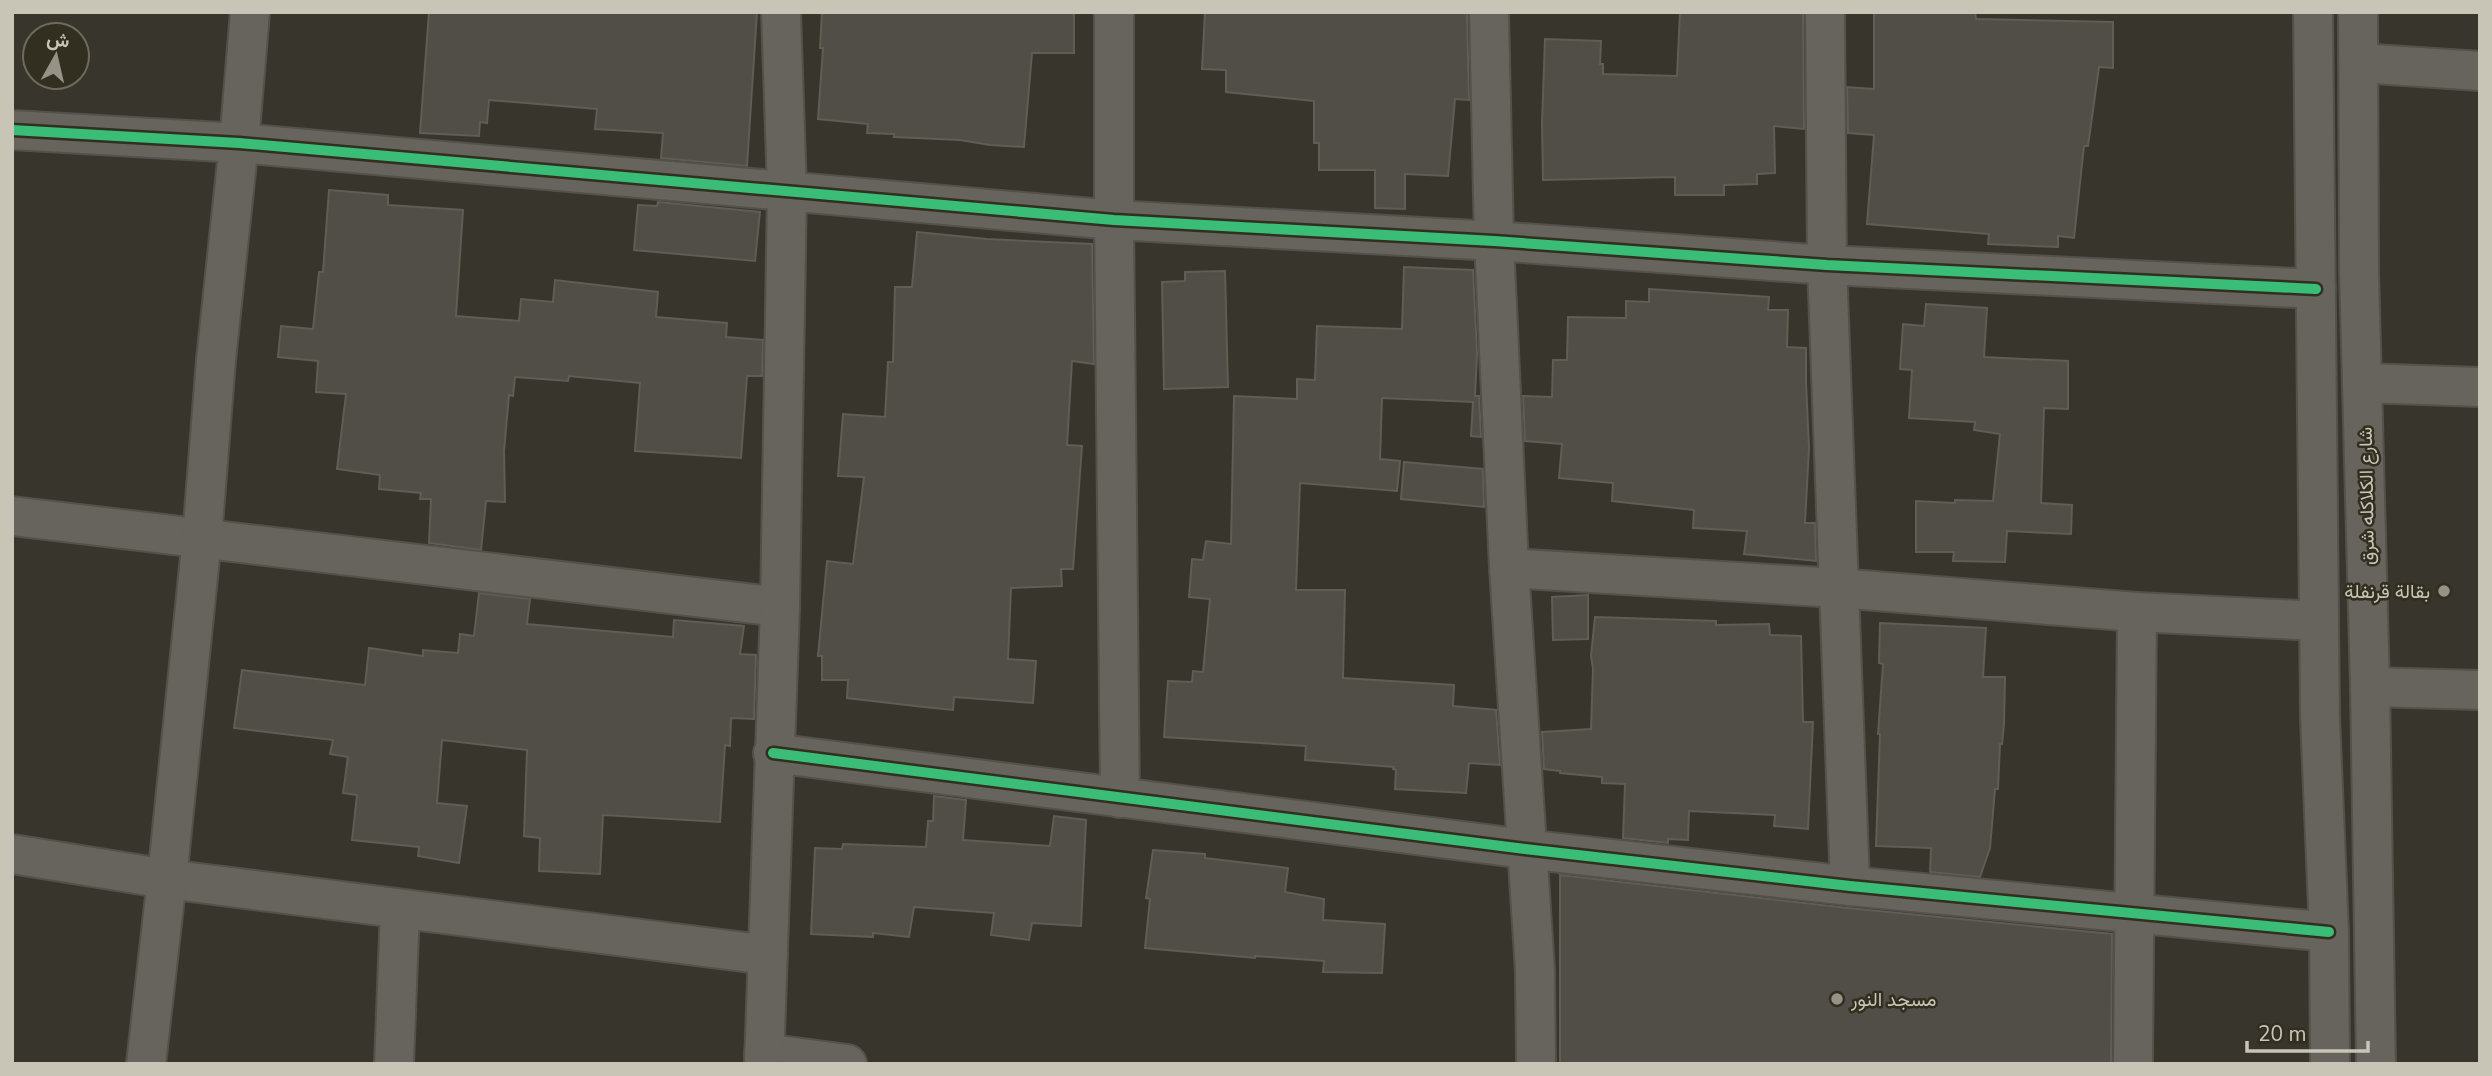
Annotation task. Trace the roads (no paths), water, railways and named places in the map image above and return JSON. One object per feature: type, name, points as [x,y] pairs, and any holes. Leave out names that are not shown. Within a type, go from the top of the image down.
[{"type":"street","points":[[146,1064],[202,538],[215,360],[239,143],[250,12]]},
{"type":"street","points":[[781,12],[787,191],[780,607],[764,1058],[847,1064]]},
{"type":"street","points":[[1114,12],[1119,798]]},
{"type":"street","points":[[1489,12],[1494,241],[1509,568],[1525,849],[1535,971],[1536,1064]]},
{"type":"street","points":[[1825,12],[1827,265],[1850,886]]},
{"type":"street","points":[[2313,12],[2320,717],[2329,932],[2330,1064]]},
{"type":"street","name":"شارع الكلاكله شرق","points":[[2358,12],[2359,270],[2376,1064]]},
{"type":"street","points":[[2359,63],[2480,71]]},
{"type":"street","points":[[12,130],[239,143],[1114,220],[1494,241],[1827,265],[2316,289]]},
{"type":"street","points":[[2363,383],[2480,387]]},
{"type":"street","points":[[12,516],[780,607]]},
{"type":"street","points":[[1509,568],[1838,588],[2137,612],[2319,621]]},
{"type":"street","points":[[2133,1064],[2137,612]]},
{"type":"street","points":[[2370,687],[2480,690]]},
{"type":"street","points":[[774,753],[1525,849],[1850,886],[2329,932]]},
{"type":"street","points":[[12,854],[167,879],[768,955]]},
{"type":"street","points":[[394,1064],[400,909]]},
{"type":"place","name":"بقالة قرنفلة","points":[[2444,591]]},
{"type":"place","name":"مسجد النور","points":[[1837,999]]}]
